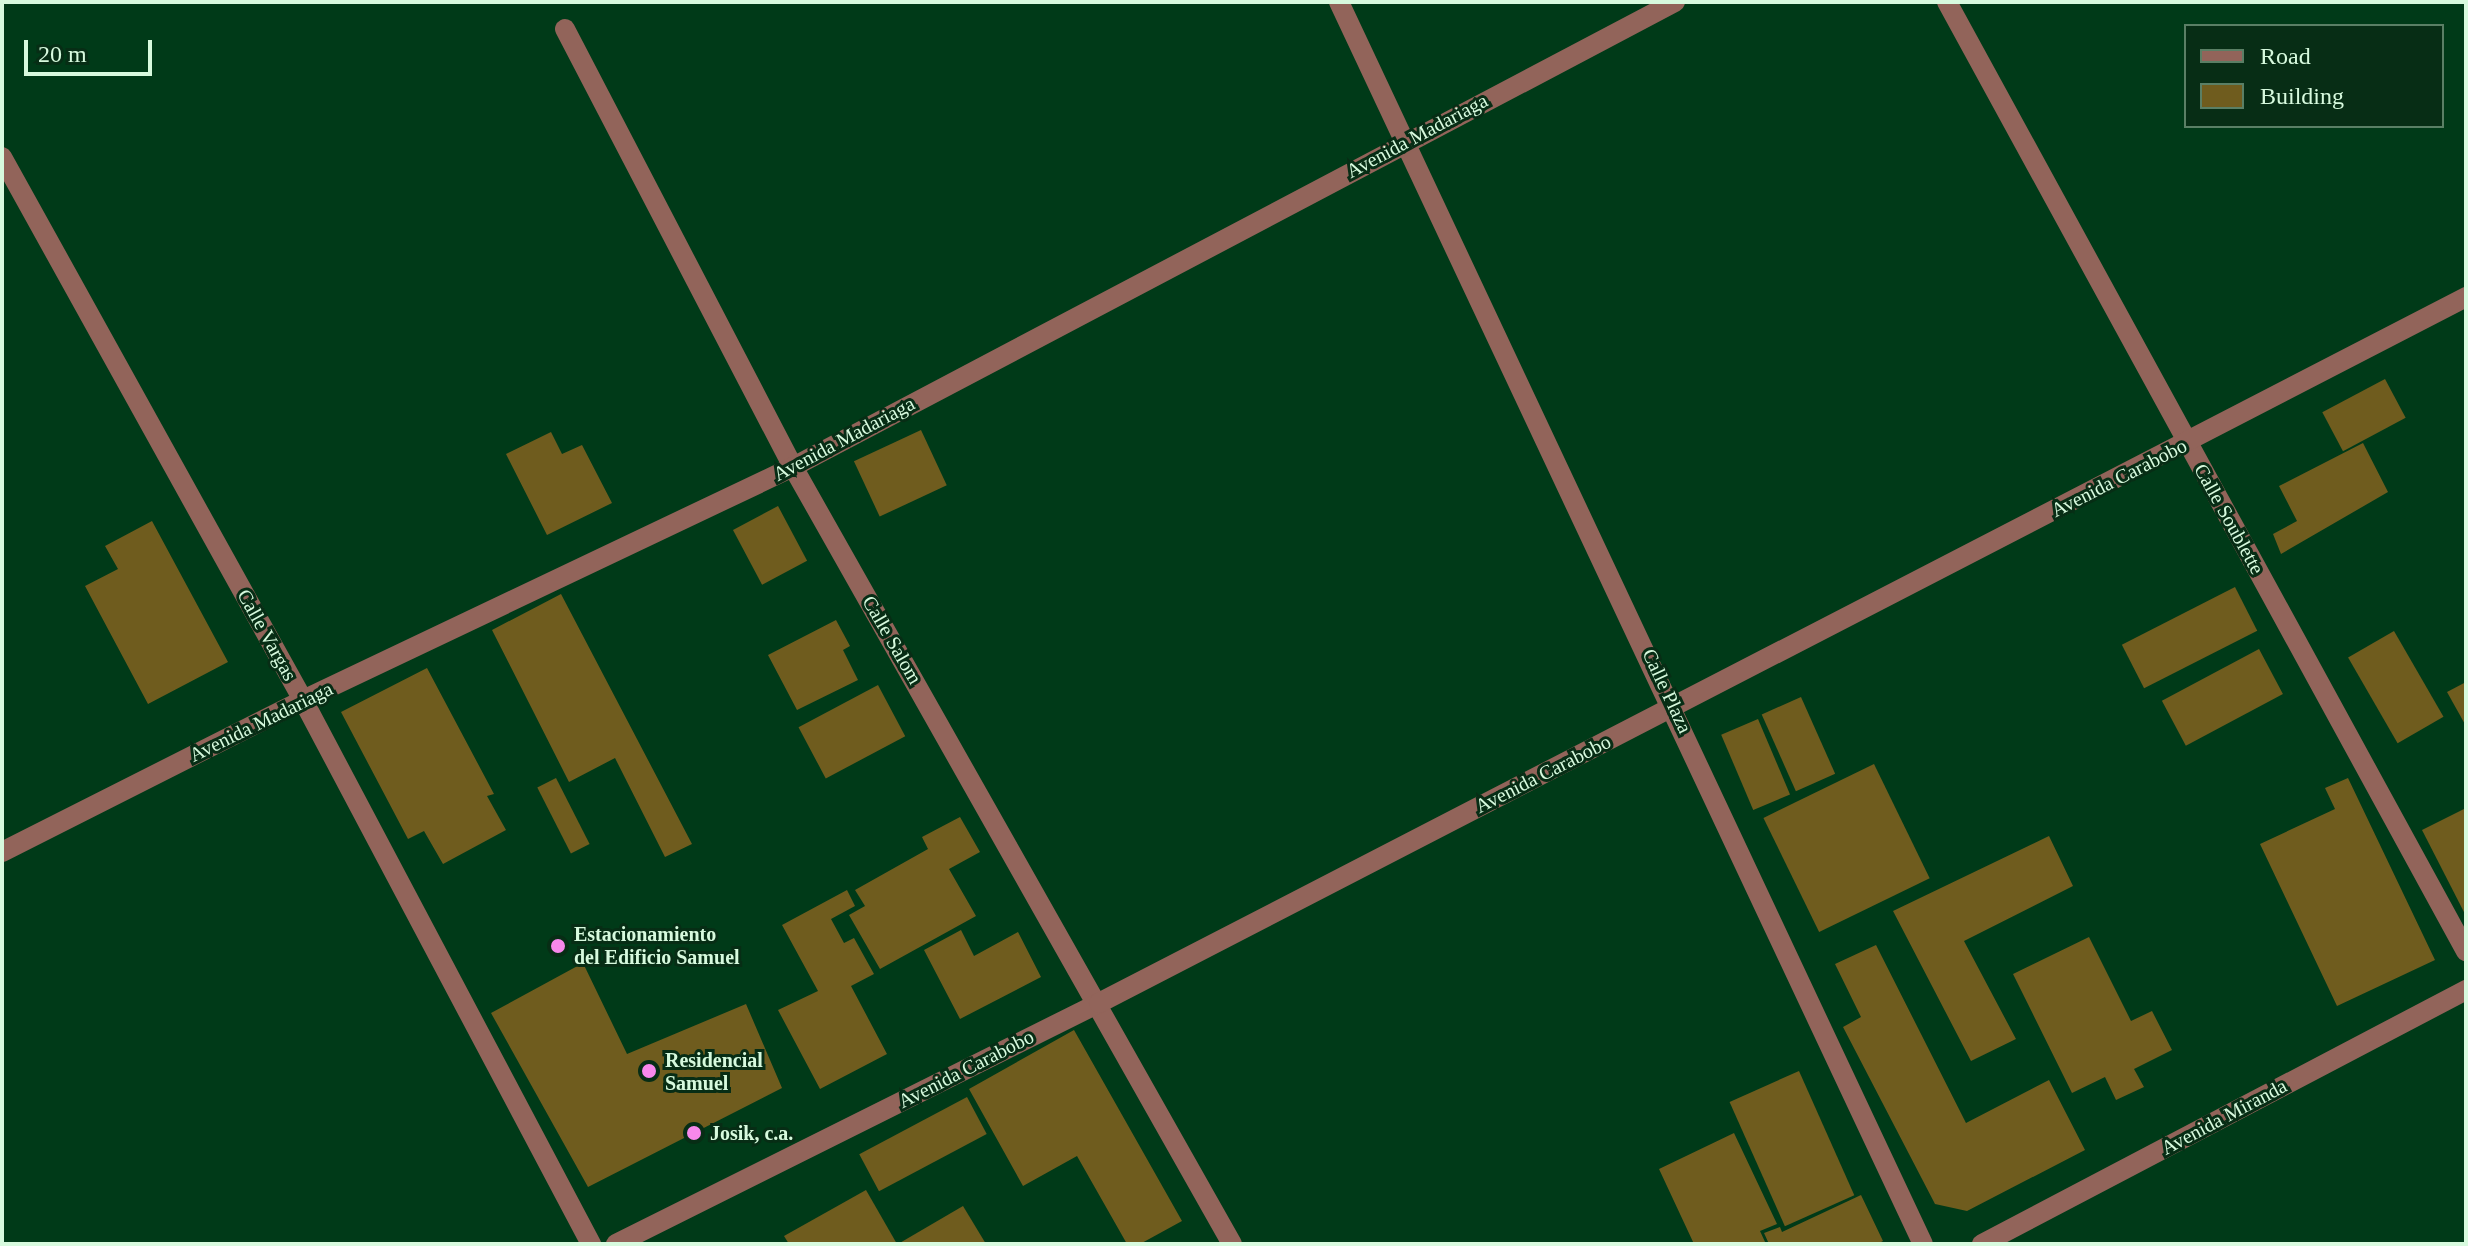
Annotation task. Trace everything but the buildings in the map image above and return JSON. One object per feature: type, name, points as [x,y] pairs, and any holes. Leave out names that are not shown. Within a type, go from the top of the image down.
[{"type":"street","name":"Calle Plaza","points":[[1339,2],[1674,706],[1923,1244]]},
{"type":"street","name":"Avenida Madariaga","points":[[2,852],[303,700],[793,467],[1407,140],[1675,2]]},
{"type":"street","name":"Calle Soublette","points":[[1947,2],[2466,951]]},
{"type":"street","name":"Calle Salom","points":[[565,29],[793,467],[1099,1003],[1232,1244]]},
{"type":"street","name":"Calle Vargas","points":[[2,157],[303,700],[591,1244]]},
{"type":"street","name":"Avenida Carabobo","points":[[616,1244],[1099,1003],[2466,297]]},
{"type":"street","name":"Avenida Miranda","points":[[1982,1244],[2466,990]]},
{"type":"place","name":"Estacionamiento del Edificio Samuel","points":[[558,946]]},
{"type":"place","name":"Residencial Samuel","points":[[649,1071]]},
{"type":"place","name":"Josik, c.a.","points":[[694,1133]]}]
